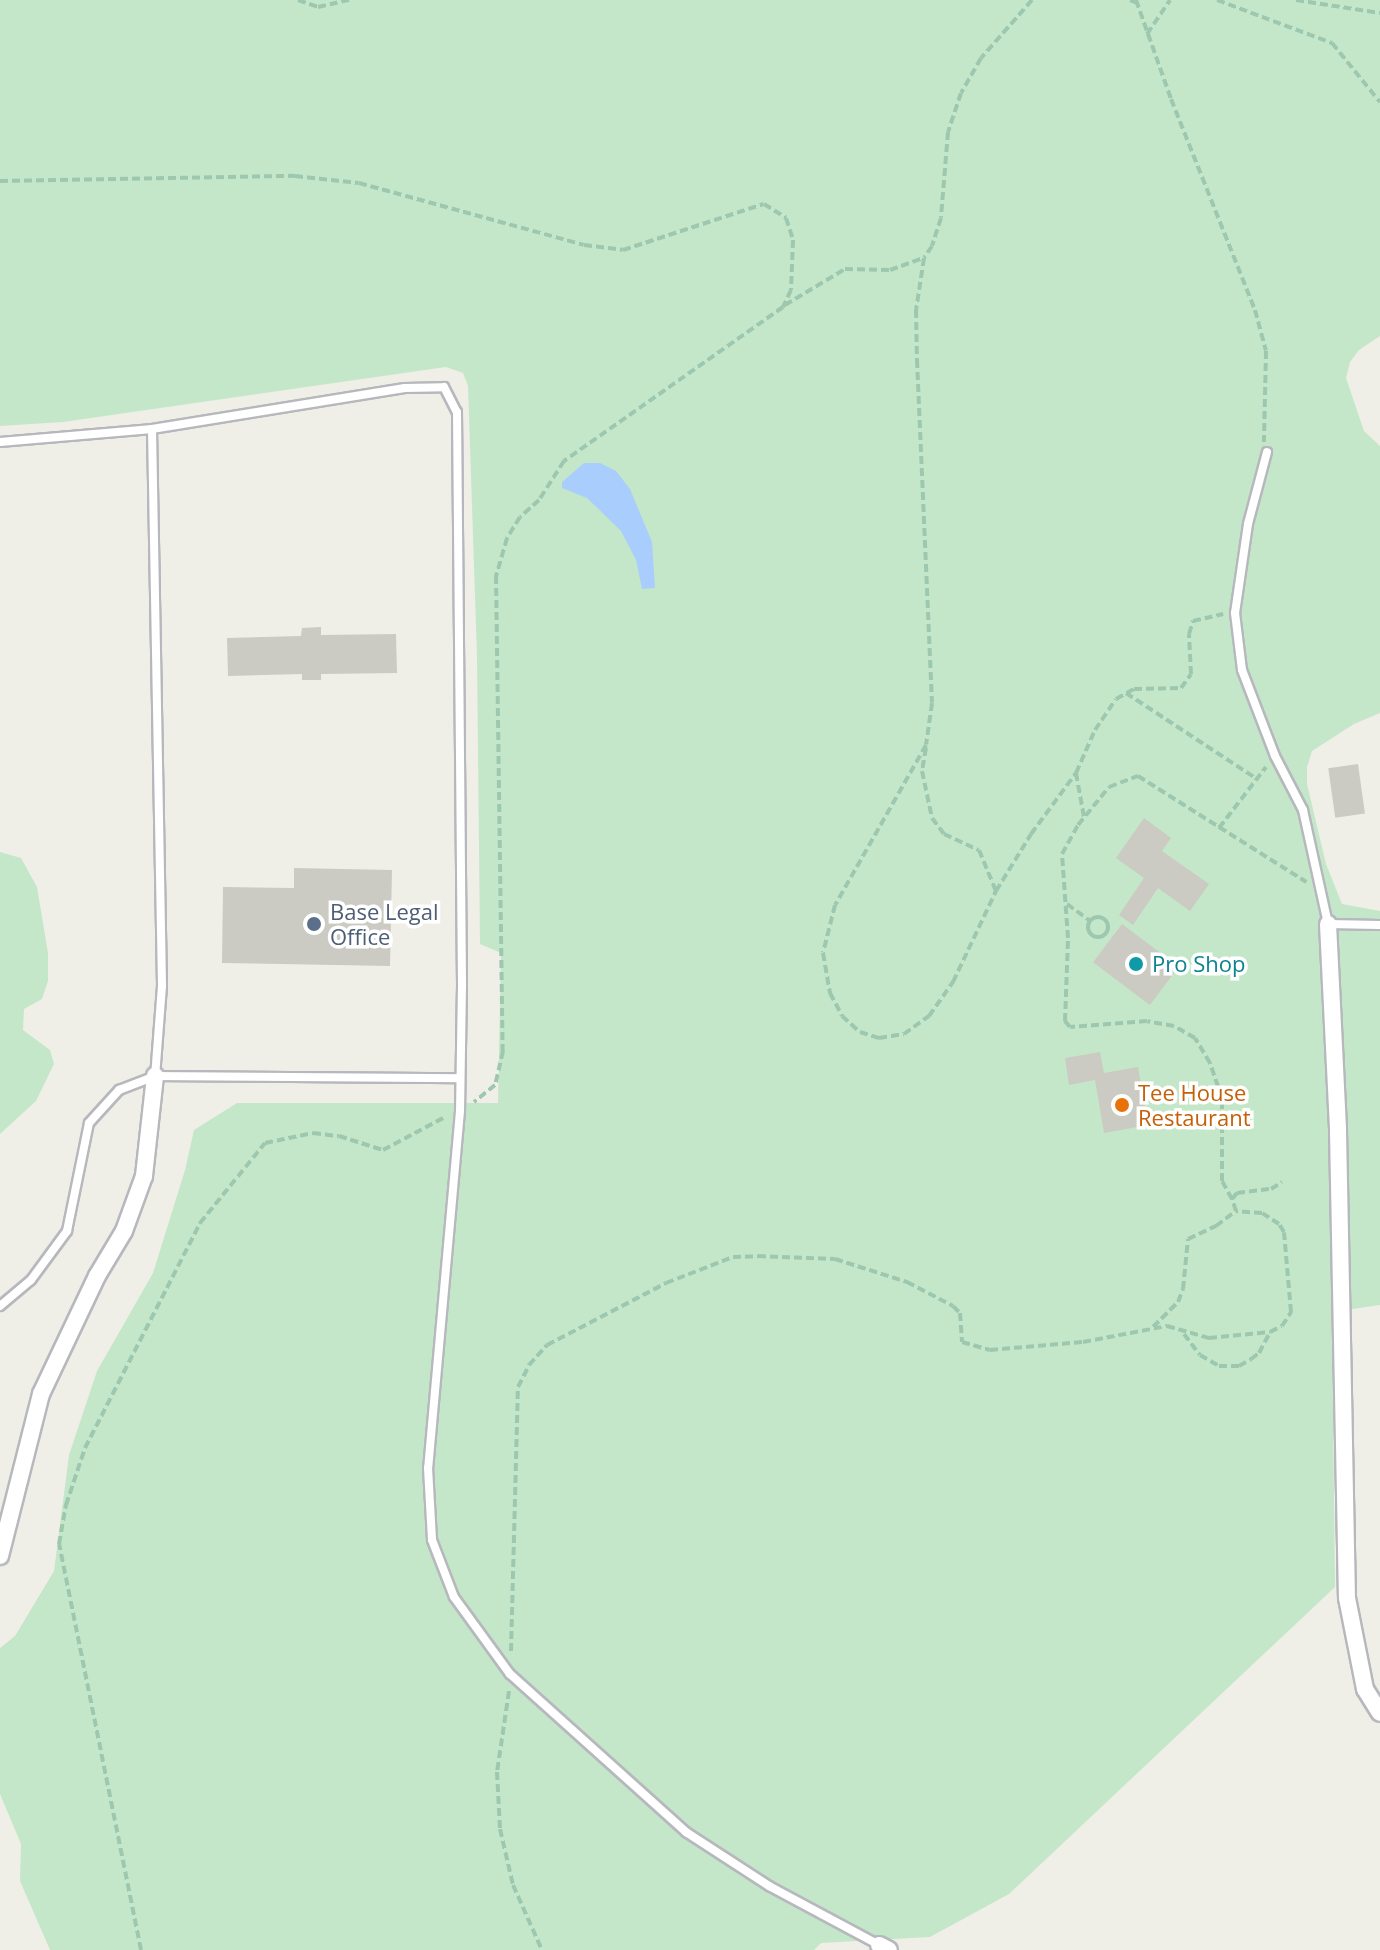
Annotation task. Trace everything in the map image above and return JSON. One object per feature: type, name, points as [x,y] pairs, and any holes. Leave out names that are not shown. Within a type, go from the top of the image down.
[{"type":"street","points":[[1328,924],[1338,1131],[1347,1598],[1365,1689],[1380,1713]]},
{"type":"street","points":[[0,1556],[41,1394],[97,1276],[124,1231],[144,1176],[155,1076]]},
{"type":"lane","points":[[0,442],[152,429],[405,388],[444,387],[457,412],[461,620],[460,1111],[428,1468],[432,1540],[454,1597],[510,1674],[686,1832],[769,1886],[884,1947]]},
{"type":"lane","points":[[152,429],[162,986],[155,1076]]},
{"type":"lane","points":[[1267,452],[1248,524],[1235,613],[1242,670],[1275,756],[1303,810],[1328,924],[1380,925]]},
{"type":"lane","points":[[0,1306],[31,1280],[67,1231],[89,1123],[119,1090],[155,1076],[460,1078]]},
{"type":"path","points":[[298,0],[318,7],[349,0]]},
{"type":"path","points":[[996,891],[979,850],[944,834],[932,818],[922,771],[932,703],[916,310],[924,258],[932,246],[941,218],[948,132],[961,93],[981,58],[1032,0]]},
{"type":"path","points":[[1130,0],[1137,2],[1255,310],[1266,351],[1262,435],[1267,452]]},
{"type":"path","points":[[1147,34],[1170,0]]},
{"type":"path","points":[[1217,0],[1332,43],[1380,102]]},
{"type":"path","points":[[1296,0],[1380,13]]},
{"type":"path","points":[[0,181],[295,176],[359,183],[584,245],[623,250],[764,204],[786,218],[793,240],[791,290],[783,307]]},
{"type":"path","points":[[141,1950],[59,1544],[66,1505],[85,1448],[200,1223],[265,1143],[313,1133],[339,1136],[383,1150],[460,1111],[495,1085],[503,1051],[496,576],[507,538],[520,517],[539,500],[564,461],[783,307],[845,269],[890,270],[924,258]]},
{"type":"path","points":[[926,745],[835,905],[823,953],[830,993],[842,1016],[860,1032],[879,1038],[904,1034],[929,1016],[953,982],[996,891],[1031,834],[1076,773],[1095,730],[1116,699],[1134,689],[1181,688],[1191,674],[1189,634],[1193,621],[1212,614],[1235,613]]},
{"type":"path","points":[[1126,693],[1257,779]]},
{"type":"path","points":[[1219,828],[1275,756]]},
{"type":"path","points":[[1076,773],[1084,817]]},
{"type":"path","points":[[1236,1211],[1222,1181],[1222,1098],[1210,1063],[1195,1038],[1174,1026],[1147,1021],[1070,1027],[1065,1021],[1067,904],[1061,879],[1062,854],[1084,817],[1109,787],[1138,776],[1321,892]]},
{"type":"path","points":[[1067,904],[1090,921],[1103,919],[1108,924],[1106,933],[1098,938],[1092,935],[1088,930],[1090,921]]},
{"type":"path","points":[[1232,1199],[1237,1193],[1271,1189],[1282,1182]]},
{"type":"path","points":[[542,1950],[513,1885],[500,1829],[497,1772],[510,1674],[518,1387],[529,1365],[547,1345],[710,1265],[733,1257],[758,1256],[835,1259],[907,1282],[953,1306],[960,1313],[962,1342],[969,1347],[990,1350],[1039,1347],[1167,1326],[1184,1334],[1209,1338],[1270,1332],[1282,1326],[1291,1312],[1284,1232],[1279,1224],[1262,1213],[1236,1211],[1216,1226],[1188,1239],[1183,1289],[1178,1302],[1153,1327]]},
{"type":"path","points":[[1184,1334],[1200,1355],[1219,1366],[1239,1366],[1259,1353],[1270,1332]]},
{"type":"green space","points":[[0,0],[1380,0],[1380,336],[1359,350],[1350,362],[1346,378],[1364,431],[1380,446],[1380,713],[1354,724],[1312,751],[1307,767],[1307,784],[1326,864],[1342,904],[1380,911],[1380,1305],[1332,1312],[1335,1587],[1009,1894],[930,1937],[821,1943],[814,1950],[50,1950],[20,1881],[21,1844],[0,1794],[0,1648],[15,1636],[54,1571],[69,1455],[97,1371],[153,1273],[194,1130],[237,1103],[498,1103],[501,953],[480,944],[477,656],[468,386],[463,373],[446,367],[63,422],[0,426]]},
{"type":"green space","points":[[0,852],[21,858],[37,887],[48,953],[48,981],[42,999],[24,1009],[23,1030],[50,1050],[54,1064],[36,1101],[0,1134]]},
{"type":"water","points":[[584,463],[600,463],[616,471],[630,489],[652,542],[655,588],[642,589],[636,560],[621,531],[587,498],[562,488],[562,482]]},
{"type":"building","points":[[321,627],[321,635],[396,634],[397,673],[321,674],[321,680],[302,680],[302,674],[228,676],[227,638],[301,636],[302,628]]},
{"type":"building","points":[[1358,764],[1365,814],[1335,818],[1328,768]]},
{"type":"building","points":[[1144,818],[1171,838],[1162,851],[1209,884],[1190,911],[1158,888],[1133,925],[1119,915],[1144,878],[1116,858]]},
{"type":"building","points":[[294,868],[392,870],[390,966],[222,963],[223,887],[294,888]]},
{"type":"building","name":"Pro Shop","points":[[1122,924],[1179,967],[1150,1005],[1093,962]]},
{"type":"building","name":"Tee House Restaurant","points":[[1100,1052],[1104,1073],[1138,1067],[1148,1125],[1104,1133],[1095,1080],[1069,1085],[1065,1058]]},
{"type":"place","name":"Base Legal Office","points":[[314,924]]},
{"type":"place","name":"Pro Shop","points":[[1136,964]]},
{"type":"place","name":"Tee House Restaurant","points":[[1122,1105]]}]
